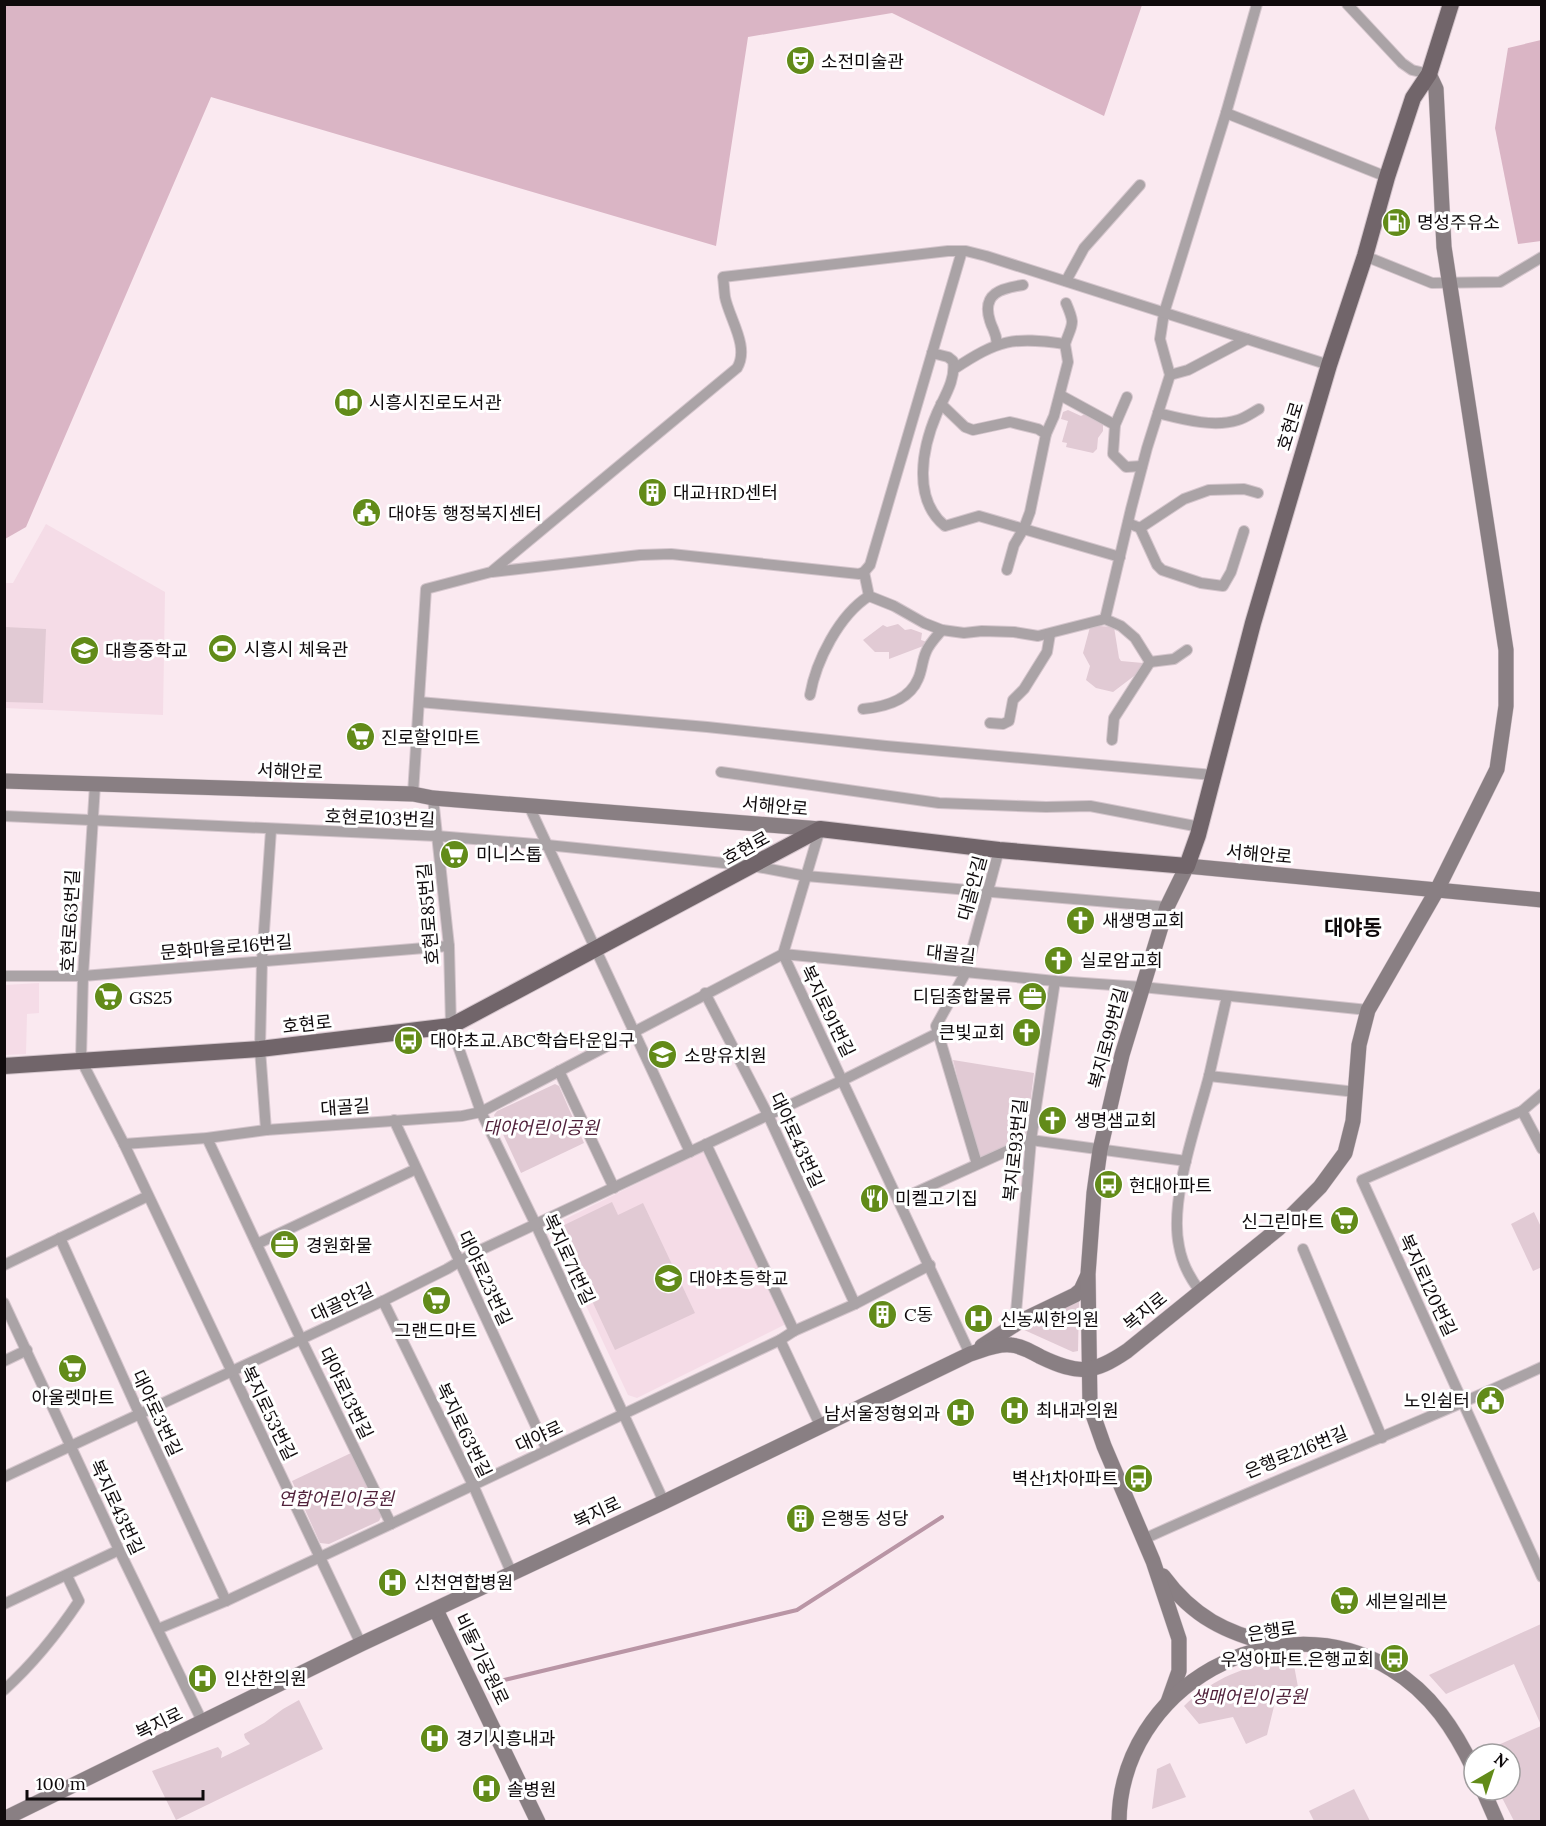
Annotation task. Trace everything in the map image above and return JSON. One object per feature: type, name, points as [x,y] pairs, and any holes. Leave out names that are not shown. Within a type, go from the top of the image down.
[{"type":"main road","name":"호현로","points":[[1187,866],[1200,827],[1255,613],[1329,365],[1413,98],[1429,74],[1451,4]]},
{"type":"main road","name":"호현로","points":[[4,1066],[260,1049],[435,1030],[451,1026],[753,867],[820,829]]},
{"type":"main road","name":"서해안로","points":[[820,829],[999,850],[1187,866]]},
{"type":"street","points":[[1105,620],[1142,466],[1170,375],[1160,339],[1164,313],[1257,4]]},
{"type":"street","points":[[1347,4],[1402,63],[1412,70],[1429,74]]},
{"type":"street","name":"복지로","points":[[4,1819],[203,1724],[361,1644],[436,1611],[970,1354],[1010,1345],[1026,1349],[1067,1368],[1088,1370],[1102,1366],[1127,1351],[1278,1229],[1320,1187],[1345,1153],[1353,1121],[1359,1045],[1368,1010],[1437,890],[1497,769],[1506,706],[1506,650],[1444,248],[1436,89],[1429,74]]},
{"type":"street","points":[[1226,113],[1387,177]]},
{"type":"street","points":[[1066,281],[1084,248],[1140,185]]},
{"type":"street","points":[[413,794],[426,590],[491,572],[640,555],[671,554],[859,574],[864,572],[870,565],[962,251]]},
{"type":"street","points":[[491,572],[738,368],[741,362],[740,343],[725,297],[723,277],[962,251],[986,256],[1329,365]]},
{"type":"street","points":[[1365,256],[1432,283],[1500,282],[1542,258]]},
{"type":"street","points":[[997,344],[996,331],[990,321],[989,307],[992,296],[996,291],[1007,287],[1023,285]]},
{"type":"street","points":[[1007,570],[1014,545],[1024,528],[1037,482],[1046,434],[1060,395],[1068,362],[1065,344],[1072,330],[1073,320],[1066,303]]},
{"type":"street","points":[[1170,375],[1188,370],[1247,339]]},
{"type":"street","points":[[954,369],[997,344],[1008,341],[1041,340],[1065,344]]},
{"type":"street","points":[[932,353],[948,357],[953,361],[954,369],[936,416],[922,470],[925,495],[935,517],[945,526],[979,516],[1120,557]]},
{"type":"street","points":[[1060,395],[1115,425]]},
{"type":"street","points":[[1127,397],[1115,425],[1113,454],[1126,467],[1142,466]]},
{"type":"street","points":[[941,404],[965,427],[973,430],[1010,422],[1038,429],[1046,434]]},
{"type":"street","points":[[1158,413],[1218,423],[1237,420],[1259,410]]},
{"type":"street","points":[[1140,528],[1184,499],[1209,490],[1244,489],[1258,493]]},
{"type":"street","points":[[1128,523],[1140,528],[1157,565],[1162,570],[1201,583],[1223,586],[1231,572],[1244,531]]},
{"type":"street","points":[[864,572],[869,596]]},
{"type":"street","points":[[869,596],[894,606],[924,623],[942,630],[964,633],[1014,632],[1038,636],[1105,620],[1121,626],[1135,638],[1150,662]]},
{"type":"street","points":[[810,695],[813,675],[830,642],[855,605],[869,596]]},
{"type":"street","points":[[863,709],[896,702],[914,687],[926,650],[942,630]]},
{"type":"street","points":[[990,723],[1003,724],[1009,721],[1013,700],[1023,689],[1047,652],[1050,634]]},
{"type":"street","points":[[1150,662],[1174,659],[1187,650]]},
{"type":"street","points":[[1112,740],[1114,718],[1150,662]]},
{"type":"street","points":[[419,702],[1213,776]]},
{"type":"street","points":[[721,772],[939,802],[1046,807],[1090,806],[1200,827]]},
{"type":"street","name":"서해안로","points":[[4,781],[413,794],[433,798],[820,829]]},
{"type":"street","name":"호현로63번길","points":[[81,1060],[83,976],[95,785]]},
{"type":"street","name":"호현로85번길","points":[[433,798],[449,946],[451,1026]]},
{"type":"street","points":[[529,806],[690,1152]]},
{"type":"street","name":"호현로103번길","points":[[4,816],[437,836],[753,867],[806,876],[1167,907]]},
{"type":"street","name":"복지로91번길","points":[[820,829],[783,954],[970,1354]]},
{"type":"street","points":[[266,1130],[260,1049],[262,960],[271,830]]},
{"type":"street","name":"대골안길","points":[[4,1477],[383,1301],[459,1261],[938,1033],[936,1026],[966,972],[999,850]]},
{"type":"street","name":"서해안로","points":[[1187,866],[1542,900]]},
{"type":"street","name":"복지로99번길","points":[[1088,1370],[1088,1274],[1094,1193],[1100,1150],[1122,1055],[1142,987],[1167,907],[1187,866]]},
{"type":"street","name":"문화마을로16번길","points":[[4,976],[83,976],[449,946]]},
{"type":"street","name":"대골길","points":[[124,1144],[207,1138],[266,1130],[462,1116],[481,1112],[783,954],[1368,1010]]},
{"type":"street","name":"복지로93번길","points":[[1015,1324],[1031,1140],[1056,981]]},
{"type":"street","name":"대야로43번길","points":[[705,993],[768,1115],[855,1304]]},
{"type":"street","points":[[1200,1291],[1188,1274],[1178,1245],[1178,1209],[1186,1161],[1209,1076],[1227,996]]},
{"type":"street","name":"복지로71번길","points":[[451,1026],[481,1112],[664,1502]]},
{"type":"street","points":[[938,1033],[977,1164]]},
{"type":"street","name":"복지로53번길","points":[[81,1060],[124,1144],[361,1644]]},
{"type":"street","points":[[560,1071],[615,1188]]},
{"type":"street","points":[[1209,1076],[1356,1092]]},
{"type":"street","points":[[1542,1094],[1522,1111],[1542,1149]]},
{"type":"street","name":"복지로120번길","points":[[1522,1111],[1362,1180],[1542,1576]]},
{"type":"street","name":"대야로23번길","points":[[394,1120],[547,1450]]},
{"type":"street","name":"대야로13번길","points":[[207,1138],[301,1339],[392,1524]]},
{"type":"street","points":[[899,1200],[1031,1140],[1186,1161]]},
{"type":"street","points":[[706,1144],[794,1330]]},
{"type":"street","points":[[257,1244],[416,1169]]},
{"type":"street","points":[[4,1265],[148,1196]]},
{"type":"street","name":"대야로3번길","points":[[60,1238],[226,1601]]},
{"type":"street","points":[[1303,1249],[1382,1438]]},
{"type":"street","name":"대야로","points":[[158,1629],[226,1601],[392,1524],[780,1340],[794,1330],[855,1304],[930,1265]]},
{"type":"street","points":[[970,1354],[1015,1324],[1075,1295],[1081,1290],[1088,1274]]},
{"type":"street","name":"복지로63번길","points":[[383,1301],[473,1485],[512,1574]]},
{"type":"street","name":"복지로43번길","points":[[4,1303],[118,1550],[203,1724]]},
{"type":"street","points":[[780,1340],[820,1425]]},
{"type":"street","points":[[4,1360],[27,1350]]},
{"type":"street","points":[[1464,1403],[1542,1367]]},
{"type":"street","points":[[1088,1370],[1090,1406],[1104,1446],[1153,1561],[1178,1632],[1179,1671],[1168,1702]]},
{"type":"street","name":"은행로216번길","points":[[1144,1539],[1240,1495],[1464,1403]]},
{"type":"street","points":[[4,1604],[118,1550]]},
{"type":"street","points":[[1153,1561],[1172,1588],[1215,1625],[1233,1633],[1281,1646]]},
{"type":"street","points":[[4,1690],[34,1662],[60,1630],[79,1601],[67,1575]]},
{"type":"street","name":"비둘기공원로","points":[[436,1611],[538,1821]]},
{"type":"street","name":"은행로","points":[[1119,1821],[1123,1788],[1130,1762],[1150,1725],[1168,1702],[1198,1676],[1218,1664],[1253,1651],[1281,1646],[1310,1645],[1340,1649],[1390,1668],[1419,1691],[1442,1714],[1462,1744]]},
{"type":"street","points":[[1488,1802],[1497,1821]]},
{"type":"shaded area","points":[[5,4],[1142,5],[1104,116],[892,13],[748,37],[716,246],[211,97],[26,527],[5,539]]},
{"type":"shaded area","points":[[1541,40],[1541,241],[1518,244],[1495,128],[1508,48]]},
{"type":"shaded area","name":"대흥중학교","points":[[46,524],[165,592],[163,715],[5,708],[5,583],[13,583]]},
{"type":"shaded area","points":[[39,983],[39,1013],[27,1014],[26,1054],[5,1055],[5,985]]},
{"type":"shaded area","name":"대야초등학교","points":[[703,1151],[786,1324],[637,1398],[628,1395],[551,1231],[553,1225]]},
{"type":"green space","points":[[1068,410],[1081,416],[1085,414],[1103,424],[1097,449],[1093,453],[1066,447],[1067,443],[1062,442],[1068,421],[1061,419],[1063,412]]},
{"type":"green space","points":[[898,624],[905,630],[911,629],[922,633],[921,640],[927,642],[926,645],[889,659],[889,652],[875,652],[863,640],[883,625],[887,627]]},
{"type":"green space","points":[[5,627],[46,629],[43,703],[5,702]]},
{"type":"green space","points":[[1090,627],[1114,627],[1121,661],[1143,663],[1138,673],[1113,692],[1096,688],[1086,680],[1090,666],[1083,653]]},
{"type":"green space","points":[[953,1060],[1034,1073],[1026,1136],[980,1158],[977,1156]]},
{"type":"green space","name":"대야어린이공원","points":[[555,1084],[559,1086],[584,1143],[521,1173],[494,1115],[497,1111]]},
{"type":"green space","points":[[612,1202],[618,1215],[643,1203],[695,1313],[615,1350],[558,1228]]},
{"type":"green space","points":[[1534,1212],[1541,1227],[1542,1267],[1533,1271],[1511,1224]]},
{"type":"green space","points":[[1079,1302],[1078,1351],[1073,1352],[1022,1329]]},
{"type":"green space","name":"연합어린이공원","points":[[351,1453],[382,1515],[379,1521],[329,1544],[320,1543],[292,1481]]},
{"type":"green space","points":[[1541,1624],[1541,1725],[1514,1664],[1446,1694],[1429,1675]]},
{"type":"green space","name":"생매어린이공원","points":[[1293,1660],[1298,1687],[1276,1698],[1267,1735],[1246,1744],[1233,1717],[1199,1724],[1184,1706],[1208,1687],[1234,1673],[1262,1664]]},
{"type":"green space","points":[[299,1700],[323,1749],[176,1820],[152,1771],[218,1747],[222,1752],[221,1758],[250,1744],[244,1734]]},
{"type":"green space","points":[[1541,1726],[1541,1821],[1514,1821],[1504,1802],[1522,1802],[1522,1742],[1505,1742]]},
{"type":"green space","points":[[1170,1763],[1186,1797],[1152,1809],[1157,1769]]},
{"type":"green space","points":[[1354,1789],[1370,1821],[1314,1821],[1309,1811]]},
{"type":"waterway","points":[[500,1681],[797,1610],[942,1517]]},
{"type":"place","name":"소전미술관","points":[[800,61]]},
{"type":"place","name":"명성주유소","points":[[1396,222]]},
{"type":"place","name":"시흥시진로도서관","points":[[348,402]]},
{"type":"place","name":"대교HRD센터","points":[[652,492]]},
{"type":"place","name":"대야동 행정복지센터","points":[[367,513]]},
{"type":"place","name":"시흥시 체육관","points":[[223,649]]},
{"type":"place","name":"대흥중학교","points":[[84,650]]},
{"type":"place","name":"진로할인마트","points":[[360,737]]},
{"type":"place","name":"미니스톱","points":[[455,854]]},
{"type":"place","name":"새생명교회","points":[[1081,920]]},
{"type":"place","name":"실로암교회","points":[[1059,960]]},
{"type":"place","name":"디딤종합물류","points":[[1033,996]]},
{"type":"place","name":"GS25","points":[[108,997]]},
{"type":"place","name":"큰빛교회","points":[[1026,1032]]},
{"type":"place","name":"대야초교.ABC학습타운입구","points":[[409,1040]]},
{"type":"place","name":"소망유치원","points":[[663,1055]]},
{"type":"place","name":"생명샘교회","points":[[1053,1120]]},
{"type":"place","name":"현대아파트","points":[[1108,1185]]},
{"type":"place","name":"미켈고기집","points":[[874,1198]]},
{"type":"place","name":"신그린마트","points":[[1345,1221]]},
{"type":"place","name":"경원화물","points":[[285,1245]]},
{"type":"place","name":"대야초등학교","points":[[668,1278]]},
{"type":"place","name":"그랜드마트","points":[[436,1301]]},
{"type":"place","name":"C동","points":[[883,1314]]},
{"type":"place","name":"신농씨한의원","points":[[979,1319]]},
{"type":"place","name":"아울렛마트","points":[[73,1368]]},
{"type":"place","name":"노인쉼터","points":[[1491,1400]]},
{"type":"place","name":"최내과의원","points":[[1015,1410]]},
{"type":"place","name":"남서울정형외과","points":[[961,1413]]},
{"type":"place","name":"벽산1차아파트","points":[[1139,1478]]},
{"type":"place","name":"은행동 성당","points":[[800,1518]]},
{"type":"place","name":"신천연합병원","points":[[393,1582]]},
{"type":"place","name":"세븐일레븐","points":[[1344,1601]]},
{"type":"place","name":"우성아파트.은행교회","points":[[1395,1659]]},
{"type":"place","name":"인산한의원","points":[[203,1678]]},
{"type":"place","name":"경기시흥내과","points":[[435,1738]]},
{"type":"place","name":"솔병원","points":[[486,1789]]},
{"type":"district","name":"대야동","points":[[1353,927]]}]
